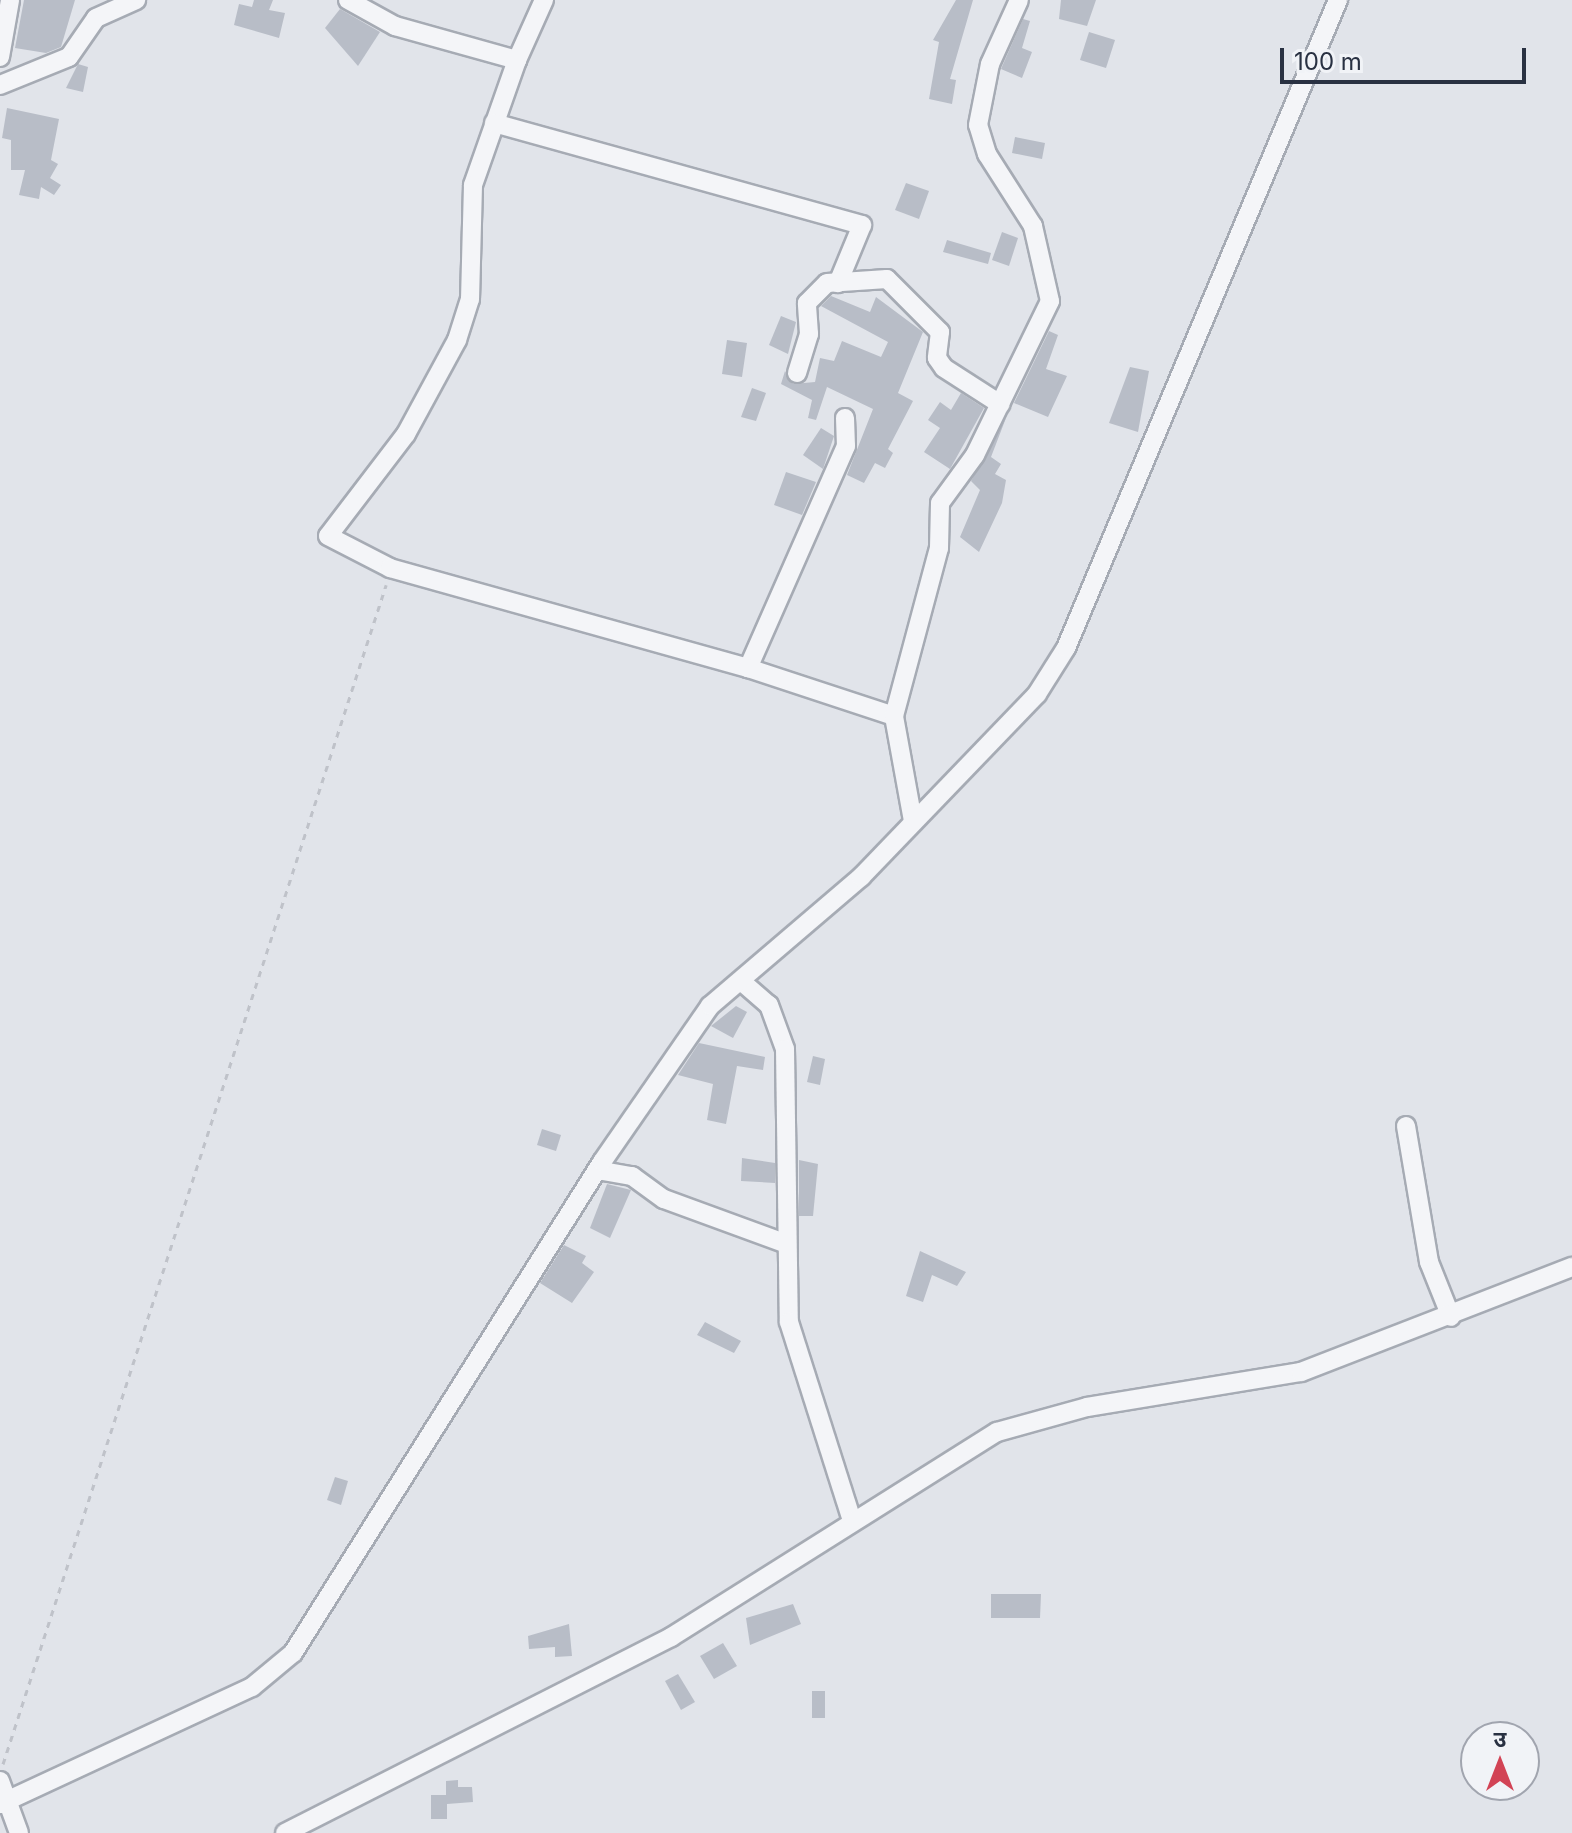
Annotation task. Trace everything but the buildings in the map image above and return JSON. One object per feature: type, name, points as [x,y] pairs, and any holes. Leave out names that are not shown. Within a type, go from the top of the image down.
[{"type":"street","points":[[0,57],[10,0]]},
{"type":"street","points":[[0,85],[69,57],[97,0]]},
{"type":"street","points":[[85,29],[136,0]]},
{"type":"street","points":[[348,0],[395,26],[517,60]]},
{"type":"street","points":[[544,0],[517,60],[470,199],[470,299],[457,340],[406,434],[328,532],[334,544],[390,568],[748,668],[894,716]]},
{"type":"street","points":[[913,821],[894,716],[939,548],[940,503],[1000,404],[1050,301],[1038,239],[978,125],[990,64],[1019,0]]},
{"type":"street","points":[[19,1833],[3,1789],[252,1687],[293,1653],[597,1170],[710,1006],[861,877],[1037,694],[1066,648],[1338,0]]},
{"type":"street","points":[[494,123],[862,225],[838,283]]},
{"type":"street","points":[[797,373],[809,334],[803,309],[827,283],[900,284],[940,332],[937,358],[944,368],[1000,404]]},
{"type":"street","points":[[748,668],[846,446],[845,418]]},
{"type":"street","points":[[741,981],[769,1005],[789,1073],[784,1243],[794,1346],[852,1521]]},
{"type":"street","points":[[1406,1126],[1429,1262],[1451,1317]]},
{"type":"street","points":[[597,1170],[632,1176],[664,1199],[784,1243]]},
{"type":"street","points":[[285,1833],[658,1644],[997,1432],[1087,1407],[1301,1372],[1451,1317],[1572,1267]]},
{"type":"path","points":[[3,1789],[340,744],[390,568]]}]
